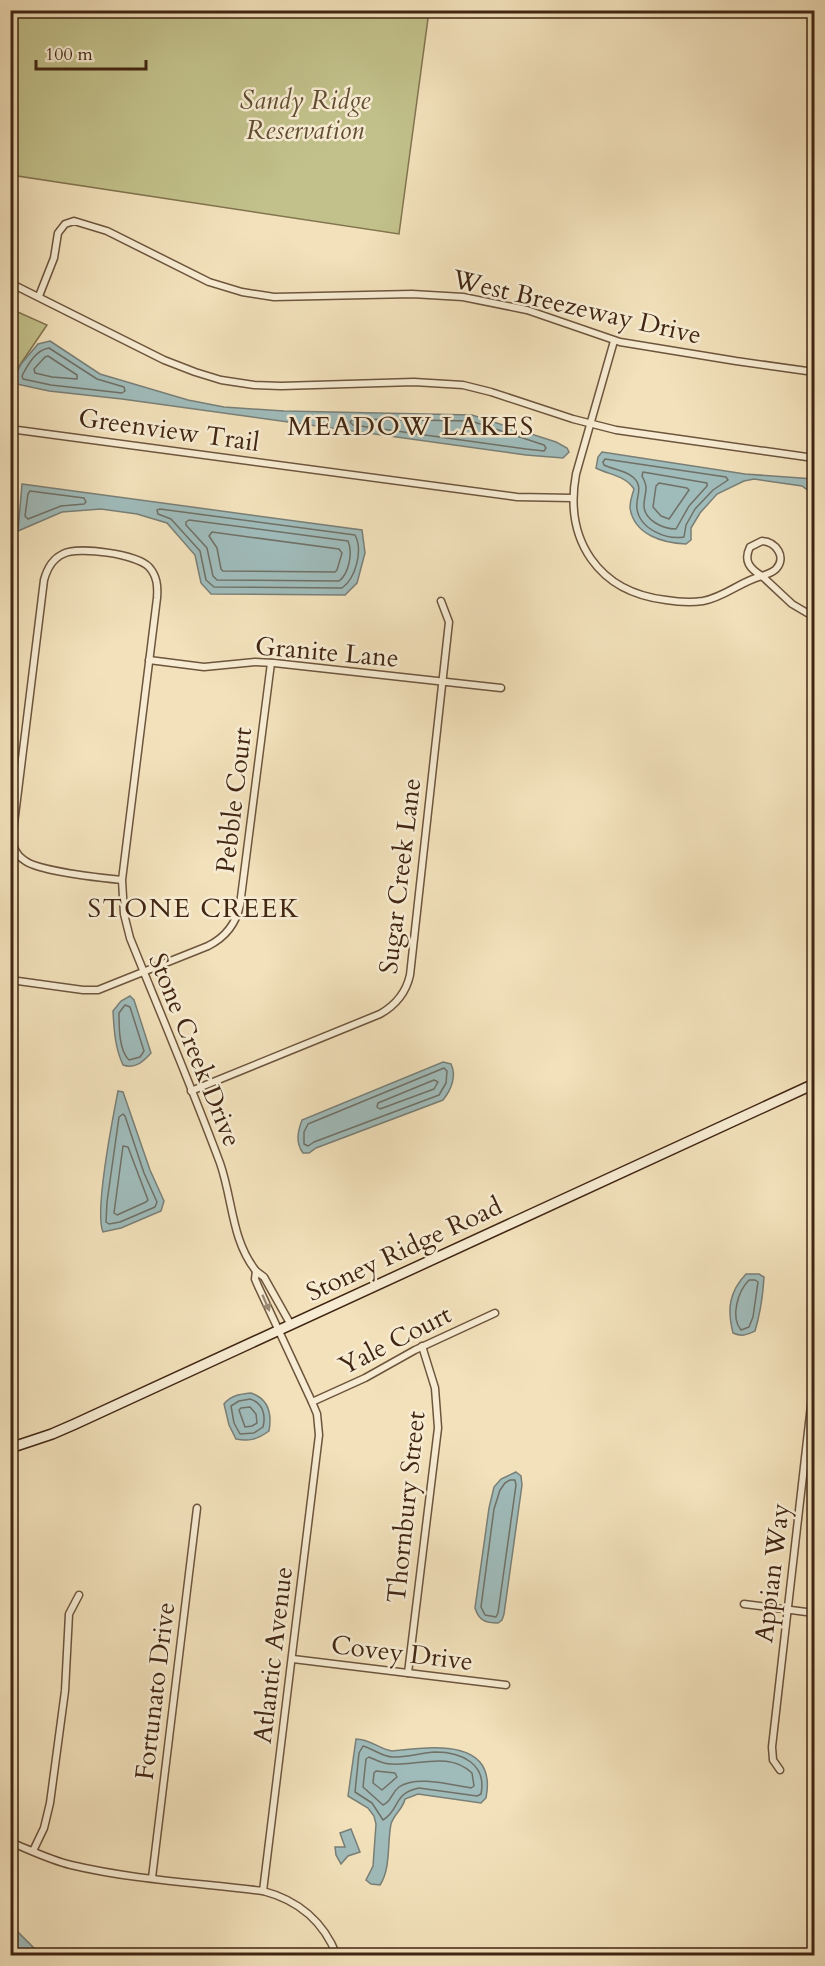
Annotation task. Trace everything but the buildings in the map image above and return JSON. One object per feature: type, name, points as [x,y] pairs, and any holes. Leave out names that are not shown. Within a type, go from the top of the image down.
[{"type":"street","name":"West Breezeway Drive","points":[[39,296],[54,258],[58,233],[62,226],[74,221],[107,231],[196,276],[242,292],[274,297],[412,294],[463,297],[527,310],[614,341],[736,362],[814,372]]},
{"type":"street","points":[[10,283],[164,360],[221,380],[270,386],[414,382],[463,385],[616,430],[814,458]]},
{"type":"street","points":[[614,341],[576,474],[572,498],[577,529],[594,563],[612,580],[637,594],[678,602],[699,601],[726,594],[756,578],[762,576],[775,570],[780,556],[776,546],[772,543],[762,541],[753,544],[747,555],[750,567],[762,576],[792,604],[814,617]]},
{"type":"street","name":"Greenview Trail","points":[[10,429],[517,497],[572,498]]},
{"type":"street","name":"Stone Creek Drive","points":[[122,880],[34,866],[20,857],[12,840],[44,580],[47,570],[56,558],[66,552],[81,550],[132,557],[148,566],[156,577],[158,589],[122,880],[125,924],[221,1167],[240,1246],[256,1271],[264,1277],[291,1325]]},
{"type":"street","name":"Sugar Creek Lane","points":[[190,1091],[375,1017],[393,1006],[403,993],[410,975],[449,622],[441,601]]},
{"type":"street","name":"Granite Lane","points":[[149,660],[204,667],[255,662],[271,663],[501,688]]},
{"type":"street","name":"Pebble Court","points":[[18,981],[93,990],[216,942],[229,931],[240,905],[271,663]]},
{"type":"street","name":"Stoney Ridge Road","points":[[10,1448],[60,1431],[814,1084]]},
{"type":"street","name":"Stone Creek Drive","points":[[256,1271],[255,1279],[279,1330]]},
{"type":"street","name":"Yale Court","points":[[312,1402],[365,1378],[422,1346],[495,1313]]},
{"type":"street","name":"Atlantic Avenue","points":[[263,1891],[319,1442],[318,1422],[312,1402],[279,1330]]},
{"type":"street","name":"Thornbury Street","points":[[408,1673],[438,1428],[435,1388],[422,1346]]},
{"type":"street","name":"Appian Way","points":[[780,1770],[773,1760],[772,1747],[814,1379]]},
{"type":"street","name":"Fortunato Drive","points":[[152,1878],[197,1508]]},
{"type":"street","points":[[33,1851],[44,1828],[50,1803],[64,1691],[69,1614],[79,1595]]},
{"type":"street","points":[[744,1604],[814,1613]]},
{"type":"street","name":"Covey Drive","points":[[293,1659],[506,1685]]},
{"type":"street","points":[[10,1842],[71,1865],[152,1878],[263,1891],[284,1898],[306,1911],[326,1933],[337,1956]]},
{"type":"green space","name":"Sandy Ridge Reservation","points":[[11,10],[429,11],[399,234],[11,175]]},
{"type":"green space","points":[[11,309],[47,325],[11,378]]},
{"type":"water","points":[[50,341],[100,374],[188,400],[224,407],[284,411],[472,415],[556,442],[567,448],[569,452],[563,458],[526,455],[49,391],[12,383],[21,364],[38,344]]},
{"type":"water","points":[[602,452],[745,474],[814,479],[814,495],[802,486],[754,479],[744,481],[717,494],[700,513],[691,528],[691,540],[686,544],[668,542],[651,536],[637,525],[630,508],[634,489],[621,478],[596,468],[598,457]]},
{"type":"water","points":[[22,484],[362,530],[365,553],[357,583],[345,595],[211,594],[201,583],[195,555],[167,523],[137,514],[101,509],[62,512],[18,531]]},
{"type":"water","points":[[130,996],[134,1000],[151,1053],[142,1062],[131,1066],[123,1065],[120,1059],[115,1039],[113,1011],[121,1001]]},
{"type":"water","points":[[443,1062],[451,1064],[453,1078],[451,1087],[443,1100],[316,1148],[309,1153],[303,1153],[300,1149],[298,1132],[302,1120]]},
{"type":"water","points":[[118,1091],[123,1092],[150,1170],[164,1201],[161,1211],[121,1228],[103,1232],[102,1185]]},
{"type":"water","points":[[746,1274],[759,1274],[764,1277],[764,1284],[755,1331],[742,1335],[733,1333],[730,1309],[736,1287]]},
{"type":"water","points":[[251,1393],[262,1399],[268,1408],[269,1431],[253,1439],[236,1439],[229,1425],[224,1404],[233,1397]]},
{"type":"water","points":[[516,1472],[521,1476],[522,1485],[504,1614],[498,1623],[490,1622],[481,1618],[475,1608],[489,1508],[494,1487],[501,1479]]},
{"type":"water","points":[[356,1739],[392,1751],[424,1748],[458,1750],[472,1755],[482,1764],[487,1778],[486,1798],[481,1803],[418,1794],[405,1799],[391,1824],[386,1871],[380,1885],[371,1884],[366,1880],[373,1866],[376,1824],[374,1816],[368,1808],[348,1796]]},
{"type":"water","points":[[351,1829],[360,1852],[348,1856],[341,1864],[335,1847],[345,1847],[340,1833]]},
{"type":"water","points":[[10,1924],[38,1952],[65,1955],[11,1955]]},
{"type":"district","name":"MEADOW LAKES","points":[[411,426]]},
{"type":"district","name":"STONE CREEK","points":[[194,908]]}]
